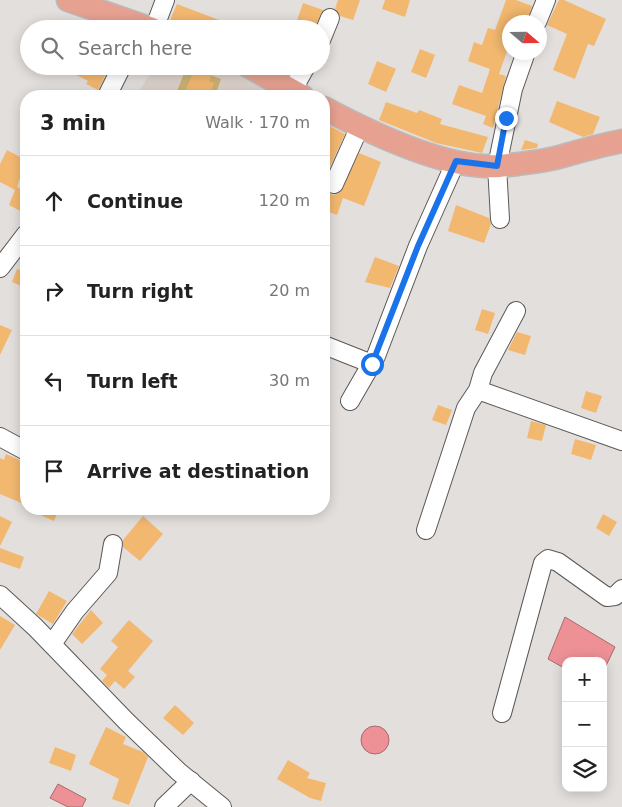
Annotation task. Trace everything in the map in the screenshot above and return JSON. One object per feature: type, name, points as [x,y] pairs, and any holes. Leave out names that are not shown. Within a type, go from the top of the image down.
[{"type":"main road","points":[[68,0],[124,20]]},
{"type":"main road","points":[[264,75],[290,90]]},
{"type":"main road","points":[[330,111],[360,126],[421,151],[456,161],[497,166],[557,158],[622,141]]},
{"type":"street","points":[[151,20],[165,0]]},
{"type":"street","points":[[540,15],[546,0]]},
{"type":"street","points":[[500,219],[497,166],[513,88],[523,60]]},
{"type":"street","points":[[110,90],[118,75]]},
{"type":"street","points":[[298,90],[303,75]]},
{"type":"street","points":[[330,182],[334,184],[360,126]]},
{"type":"street","points":[[350,401],[372,364],[418,246],[456,161]]},
{"type":"street","points":[[0,268],[20,242]]},
{"type":"street","points":[[426,530],[466,408],[478,390],[483,373],[516,311]]},
{"type":"street","points":[[330,347],[372,364]]},
{"type":"street","points":[[478,390],[622,441]]},
{"type":"street","points":[[0,436],[20,447]]},
{"type":"street","points":[[52,644],[75,610],[108,573],[113,544]]},
{"type":"street","points":[[502,713],[543,563],[548,559],[558,562],[607,597],[615,596],[622,589]]},
{"type":"street","points":[[0,595],[52,644],[126,721],[222,807]]},
{"type":"street","points":[[164,807],[191,781]]},
{"type":"shaded area","points":[[149,75],[248,75],[279,90],[140,90]]},
{"type":"shaded area","points":[[183,75],[211,75],[221,79],[217,90],[177,90]]},
{"type":"shaded area","points":[[565,617],[615,647],[607,664],[607,657],[562,657],[562,667],[548,659]]},
{"type":"shaded area","points":[[375,726],[385,730],[389,740],[385,750],[375,754],[365,750],[361,740],[365,730]]},
{"type":"shaded area","points":[[58,784],[86,799],[82,807],[68,807],[50,798]]},
{"type":"building","points":[[338,0],[360,0],[353,20],[340,16],[335,9]]},
{"type":"building","points":[[385,0],[410,0],[405,17],[382,9]]},
{"type":"building","points":[[506,0],[516,0],[532,6],[529,15],[502,15],[502,60],[504,60],[499,74],[506,76],[493,128],[483,124],[486,116],[452,104],[459,85],[482,93],[490,69],[468,61],[474,42],[482,45],[488,28],[495,30]]},
{"type":"building","points":[[559,0],[564,0],[606,19],[594,46],[588,44],[575,79],[553,70],[567,34],[547,25]]},
{"type":"building","points":[[303,3],[323,10],[318,20],[297,20]]},
{"type":"building","points":[[177,4],[219,20],[170,20]]},
{"type":"building","points":[[420,49],[435,55],[426,78],[411,72]]},
{"type":"building","points":[[377,61],[396,69],[386,92],[368,84]]},
{"type":"building","points":[[76,75],[106,75],[98,90],[86,84],[88,81]]},
{"type":"building","points":[[192,75],[212,75],[209,81],[214,83],[211,90],[186,90]]},
{"type":"building","points":[[557,101],[600,117],[593,134],[583,137],[549,122]]},
{"type":"building","points":[[386,102],[417,113],[419,110],[442,119],[440,124],[488,137],[482,153],[436,143],[379,120]]},
{"type":"building","points":[[330,126],[345,134],[330,167]]},
{"type":"building","points":[[525,140],[538,144],[537,148],[521,150]]},
{"type":"building","points":[[7,150],[20,157],[20,178],[17,187],[20,189],[20,211],[9,205],[15,190],[0,182],[0,164]]},
{"type":"building","points":[[359,153],[381,162],[364,206],[343,198],[337,215],[330,212],[330,193],[334,195],[340,192]]},
{"type":"building","points":[[456,205],[489,218],[491,224],[484,243],[448,231]]},
{"type":"building","points":[[375,257],[399,266],[390,288],[365,282]]},
{"type":"building","points":[[17,269],[20,270],[20,285],[12,282]]},
{"type":"building","points":[[482,309],[495,313],[488,334],[475,330]]},
{"type":"building","points":[[0,325],[12,330],[0,355]]},
{"type":"building","points":[[517,332],[531,336],[525,355],[508,350]]},
{"type":"building","points":[[586,391],[602,396],[596,413],[581,408]]},
{"type":"building","points":[[438,405],[452,410],[446,425],[432,420]]},
{"type":"building","points":[[531,421],[546,425],[542,441],[527,438]]},
{"type":"building","points":[[575,439],[596,445],[591,460],[571,454]]},
{"type":"building","points":[[6,454],[20,460],[20,502],[0,494],[0,458],[4,460]]},
{"type":"building","points":[[603,514],[617,522],[609,536],[596,528]]},
{"type":"building","points":[[40,515],[56,515],[54,521]]},
{"type":"building","points":[[0,516],[12,522],[0,546]]},
{"type":"building","points":[[143,516],[163,534],[140,561],[123,547],[123,540]]},
{"type":"building","points":[[0,548],[24,557],[20,569],[0,562]]},
{"type":"building","points":[[49,591],[67,601],[53,624],[36,614]]},
{"type":"building","points":[[91,610],[103,623],[82,644],[72,634]]},
{"type":"building","points":[[0,616],[15,625],[0,650]]},
{"type":"building","points":[[129,620],[153,641],[128,671],[135,677],[124,689],[115,681],[109,688],[102,681],[107,675],[100,669],[118,647],[111,641]]},
{"type":"building","points":[[175,705],[194,723],[183,735],[163,718]]},
{"type":"building","points":[[106,727],[126,737],[123,744],[143,752],[148,757],[129,805],[112,799],[119,779],[89,764]]},
{"type":"building","points":[[55,747],[76,755],[71,771],[49,763]]},
{"type":"building","points":[[288,760],[310,773],[307,778],[326,783],[321,801],[310,798],[277,779]]},
{"type":"route","points":[[372,364],[418,246],[456,161],[497,166],[506,118]]}]
